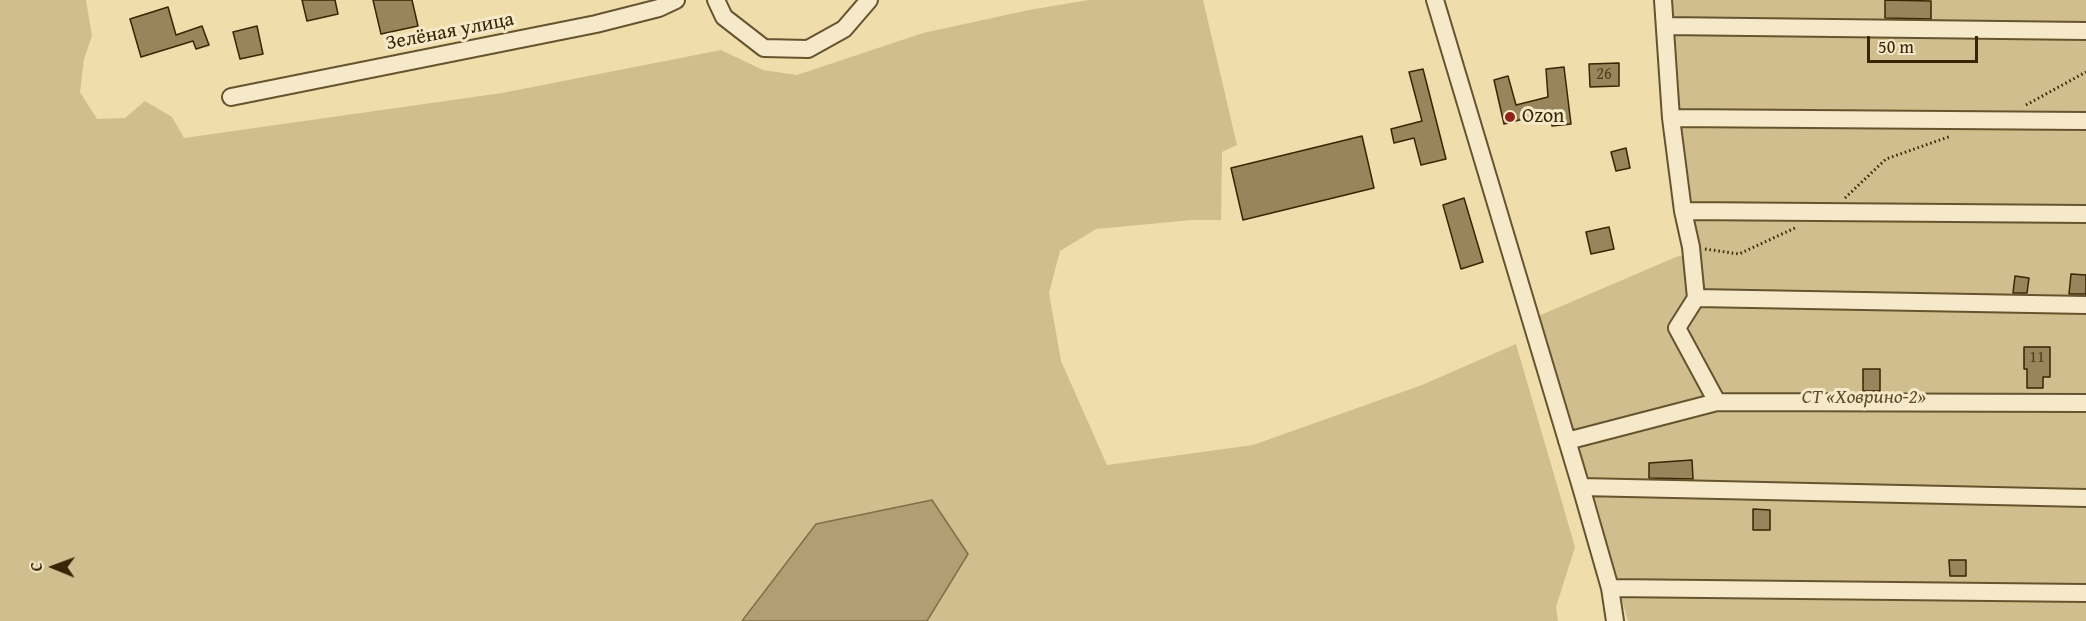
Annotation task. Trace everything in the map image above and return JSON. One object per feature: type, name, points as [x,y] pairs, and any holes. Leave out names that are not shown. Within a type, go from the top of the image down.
[{"type":"street","name":"Зелёная улица","points":[[231,97],[596,24],[659,8],[676,0]]},
{"type":"street","points":[[716,0],[724,17],[765,48],[808,49],[844,29],[869,0]]},
{"type":"street","points":[[1435,0],[1581,488],[1610,588],[1616,621]]},
{"type":"street","points":[[1663,0],[1671,118],[1683,211],[1691,247],[1696,298],[1677,328],[1717,402]]},
{"type":"street","points":[[1665,26],[2086,31]]},
{"type":"street","points":[[1671,118],[2086,121]]},
{"type":"street","points":[[1683,211],[2086,213]]},
{"type":"street","points":[[1696,298],[2086,305]]},
{"type":"street","points":[[1567,441],[1717,402],[2086,403]]},
{"type":"street","points":[[1581,488],[2086,498]]},
{"type":"street","points":[[1610,588],[2086,593]]},
{"type":"path","points":[[1998,120],[2086,72]]},
{"type":"path","points":[[1831,212],[1886,159],[1953,136]]},
{"type":"path","points":[[1691,247],[1739,254],[1800,226]]},
{"type":"green space","points":[[0,0],[86,0],[92,36],[84,59],[80,92],[97,119],[125,118],[145,101],[172,117],[184,138],[502,93],[721,50],[763,70],[797,75],[923,33],[1029,10],[1089,0],[1203,0],[1237,145],[1222,152],[1221,220],[1192,220],[1096,229],[1060,251],[1049,293],[1061,361],[1107,465],[1253,445],[1422,385],[1516,344],[1575,547],[1556,607],[1558,621],[927,621],[968,554],[816,524],[742,621],[0,621]]},
{"type":"green space","name":"СТ «Ховрино-2»","points":[[1671,0],[2086,0],[2086,621],[1628,621],[1536,317],[1676,257],[1697,252],[1679,115]]},
{"type":"shaded area","points":[[932,500],[968,554],[927,621],[742,621],[816,524]]},
{"type":"building","points":[[302,0],[335,0],[338,14],[307,21]]},
{"type":"building","points":[[373,0],[412,0],[418,26],[381,34]]},
{"type":"building","points":[[1885,0],[1931,1],[1931,19],[1885,18]]},
{"type":"building","points":[[168,7],[176,35],[202,26],[209,45],[196,49],[193,41],[141,57],[130,19]]},
{"type":"building","points":[[257,26],[263,54],[240,59],[233,32]]},
{"type":"building","points":[[1619,63],[1619,86],[1590,87],[1589,64]]},
{"type":"building","points":[[1564,67],[1571,124],[1552,126],[1550,112],[1504,124],[1494,80],[1508,76],[1516,105],[1548,97],[1546,69]]},
{"type":"building","points":[[1423,69],[1446,159],[1421,165],[1414,138],[1394,143],[1391,129],[1422,121],[1409,72]]},
{"type":"building","points":[[1362,136],[1374,188],[1243,220],[1231,168]]},
{"type":"building","points":[[1626,148],[1630,168],[1616,171],[1611,152]]},
{"type":"building","points":[[1464,198],[1483,262],[1461,269],[1443,205]]},
{"type":"building","points":[[1609,227],[1614,249],[1591,254],[1586,232]]},
{"type":"building","points":[[2071,274],[2086,275],[2086,294],[2069,294]]},
{"type":"building","points":[[2015,276],[2029,278],[2027,293],[2013,293]]},
{"type":"building","points":[[2024,347],[2050,347],[2050,377],[2043,377],[2043,388],[2027,388]]},
{"type":"building","points":[[1863,369],[1880,369],[1880,391],[1863,391]]},
{"type":"building","points":[[1692,460],[1693,479],[1649,478],[1649,463]]},
{"type":"building","points":[[1753,509],[1770,510],[1770,530],[1753,530]]},
{"type":"building","points":[[1949,560],[1966,560],[1966,576],[1950,576]]},
{"type":"place","name":"Ozon","points":[[1510,117]]}]
